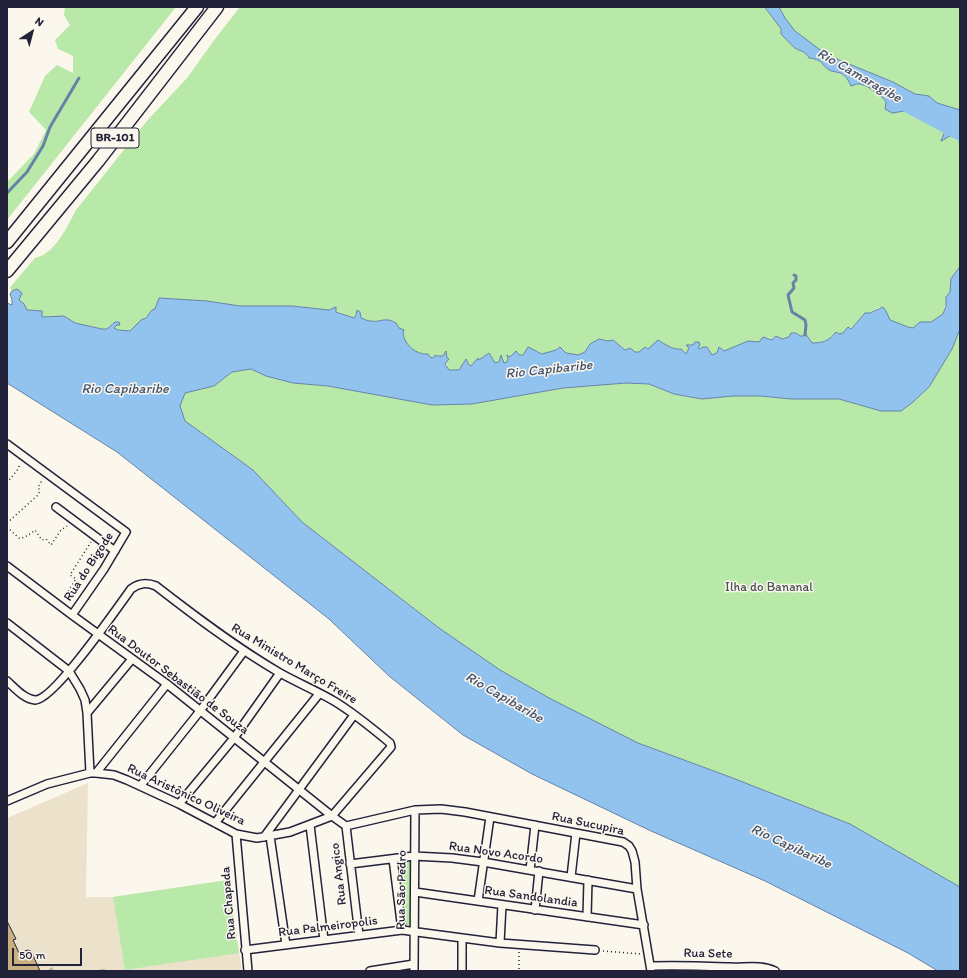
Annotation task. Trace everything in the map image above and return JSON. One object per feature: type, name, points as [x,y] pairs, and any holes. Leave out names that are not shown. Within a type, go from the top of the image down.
[{"type":"highway","name":"BR-101","points":[[7,242],[197,7]]},
{"type":"highway","name":"BR-101","points":[[9,269],[98,161],[217,7]]},
{"type":"street","name":"Rua do Bigode","points":[[7,444],[126,532],[116,551],[72,615]]},
{"type":"street","points":[[56,507],[116,551]]},
{"type":"street","name":"Rua Doutor Sebastião de Souza","points":[[8,569],[167,684],[332,816]]},
{"type":"street","name":"Rua Ministro Março Freire","points":[[98,635],[131,589],[144,583],[150,584],[156,586],[193,615],[280,673],[354,714],[390,743],[391,747],[332,816]]},
{"type":"street","points":[[7,623],[69,671],[80,689],[85,700],[93,773]]},
{"type":"street","points":[[7,681],[28,698],[36,700],[43,697],[69,671],[98,635]]},
{"type":"street","points":[[141,785],[200,711],[244,650]]},
{"type":"street","points":[[87,713],[132,659]]},
{"type":"street","points":[[179,804],[234,738],[280,673]]},
{"type":"street","points":[[93,773],[167,684]]},
{"type":"street","points":[[215,823],[319,694]]},
{"type":"street","points":[[286,945],[267,837],[354,714]]},
{"type":"street","name":"Rua Aristônico Oliveira","points":[[10,799],[47,784],[93,773],[114,775],[141,785],[236,834],[251,838],[267,837],[290,832],[332,816]]},
{"type":"street","points":[[7,792],[10,799]]},
{"type":"street","name":"Rua Sucupira","points":[[415,810],[441,809],[490,817],[618,840],[629,846],[635,862],[637,889],[651,969]]},
{"type":"street","points":[[346,826],[415,810]]},
{"type":"street","name":"Rua São Pedro","points":[[414,968],[413,932],[415,892],[415,810]]},
{"type":"street","name":"Rua Angico","points":[[332,816],[346,826],[359,936]]},
{"type":"street","points":[[478,901],[490,817]]},
{"type":"street","points":[[310,825],[324,940]]},
{"type":"street","points":[[530,870],[535,825]]},
{"type":"street","points":[[571,877],[576,833]]},
{"type":"street","name":"Rua Chapada","points":[[236,834],[248,971]]},
{"type":"street","name":"Rua Novo Acordo","points":[[350,864],[414,856],[452,858],[637,889]]},
{"type":"street","name":"Rua São Pedro","points":[[393,859],[402,930]]},
{"type":"street","points":[[535,910],[539,872]]},
{"type":"street","points":[[587,917],[588,880]]},
{"type":"street","name":"Rua Sandolandia","points":[[415,892],[644,925]]},
{"type":"street","points":[[500,943],[502,905]]},
{"type":"street","name":"Rua Palmeiropolis","points":[[245,950],[402,930],[500,943],[595,950]]},
{"type":"street","points":[[462,939],[462,971]]},
{"type":"street","name":"Rua Sete","points":[[651,969],[687,965],[766,968],[775,971]]},
{"type":"street","points":[[370,971],[414,968]]},
{"type":"path","points":[[7,483],[18,469],[20,463],[26,467]]},
{"type":"path","points":[[7,523],[38,495],[40,491],[38,487],[43,478]]},
{"type":"path","points":[[7,527],[20,539],[29,535],[35,530],[42,540],[46,539],[51,545],[61,530],[67,526]]},
{"type":"path","points":[[59,606],[76,579],[70,575],[94,538]]},
{"type":"path","points":[[519,944],[519,971]]},
{"type":"path","points":[[595,950],[649,955]]},
{"type":"shaded area","points":[[88,783],[86,897],[113,897],[228,880],[242,971],[7,971],[7,818]]},
{"type":"green space","points":[[65,7],[176,7],[7,220],[7,182],[34,154],[46,130],[29,112],[45,76],[57,65],[73,73],[73,56],[58,49],[55,40],[70,25],[64,15]]},
{"type":"green space","points":[[240,7],[765,7],[781,29],[781,34],[794,47],[805,53],[809,58],[822,61],[832,72],[841,73],[855,85],[859,83],[874,90],[884,99],[886,102],[885,106],[892,113],[911,110],[916,112],[922,110],[928,112],[930,117],[945,131],[941,140],[952,135],[960,138],[960,267],[951,279],[950,292],[947,297],[943,314],[931,322],[920,322],[913,328],[889,320],[880,307],[870,313],[865,313],[853,327],[847,329],[843,333],[839,334],[836,332],[828,340],[820,343],[812,343],[803,336],[772,340],[768,337],[759,342],[742,344],[724,351],[721,349],[712,355],[707,347],[700,349],[698,347],[700,345],[687,346],[689,348],[686,354],[661,342],[656,343],[648,349],[645,347],[640,352],[636,352],[625,349],[613,340],[608,341],[599,339],[590,344],[585,352],[578,355],[566,353],[558,347],[556,350],[542,354],[538,351],[532,350],[520,355],[507,356],[507,362],[504,363],[500,359],[499,362],[495,363],[493,361],[479,360],[478,358],[471,366],[466,359],[459,370],[449,370],[445,353],[443,356],[430,357],[415,352],[406,343],[396,323],[393,321],[367,321],[361,318],[360,312],[357,311],[354,318],[336,311],[336,307],[329,310],[292,306],[240,306],[207,301],[159,298],[155,309],[130,331],[118,330],[114,328],[117,325],[115,322],[107,329],[102,329],[75,323],[69,319],[53,316],[42,317],[36,310],[27,311],[24,304],[19,300],[17,289],[12,291],[10,288],[12,285],[35,258],[49,251],[60,239],[76,210],[146,122],[187,78]]},
{"type":"green space","points":[[779,7],[960,7],[960,110],[937,103],[929,96],[915,94],[893,82],[827,55],[795,31]]},
{"type":"green space","name":"Ilha do Bananal","points":[[960,302],[960,887],[850,824],[638,743],[551,699],[500,670],[439,628],[302,522],[253,470],[185,421],[180,406],[185,393],[214,386],[232,372],[251,369],[266,376],[293,383],[328,386],[432,405],[472,404],[563,388],[626,383],[649,384],[674,394],[702,399],[733,396],[761,396],[791,399],[839,399],[881,411],[913,402],[929,387]]},
{"type":"green space","points":[[412,860],[412,924],[405,926],[397,861]]},
{"type":"green space","points":[[228,880],[239,953],[125,970],[113,897]]},
{"type":"water","name":"Rio Camaragibe","points":[[765,7],[779,7],[795,31],[827,55],[893,82],[915,94],[929,96],[937,103],[960,110],[960,138],[950,136],[941,141],[945,131],[930,117],[928,112],[922,110],[916,112],[911,110],[892,113],[885,109],[886,102],[874,90],[861,84],[851,86],[841,73],[831,71],[820,61],[809,58],[805,53],[794,47],[781,34],[781,29]]},
{"type":"water","name":"Rio Capibaribe","points":[[960,267],[960,329],[952,349],[929,387],[901,411],[881,411],[839,399],[791,399],[761,396],[733,396],[702,399],[674,394],[649,384],[626,383],[563,388],[472,404],[432,405],[328,386],[293,383],[266,376],[251,369],[232,372],[214,386],[185,393],[180,406],[185,421],[253,470],[302,522],[439,628],[500,670],[551,699],[638,743],[850,824],[960,887],[960,971],[938,971],[908,953],[765,881],[651,831],[532,774],[463,735],[389,676],[329,619],[117,452],[7,383],[7,303],[12,305],[10,294],[12,291],[17,289],[22,293],[19,300],[24,304],[27,310],[42,311],[42,317],[64,316],[75,323],[102,329],[107,329],[115,322],[119,322],[120,325],[117,325],[114,328],[118,330],[130,331],[141,320],[146,318],[152,310],[155,309],[159,298],[207,301],[240,306],[292,306],[329,310],[336,307],[336,312],[354,318],[357,310],[360,312],[361,318],[367,320],[388,320],[396,323],[399,328],[404,330],[403,334],[406,342],[419,353],[428,354],[433,358],[435,355],[443,356],[446,351],[447,358],[449,359],[445,364],[449,370],[459,370],[466,359],[471,366],[478,358],[479,360],[489,353],[495,363],[499,362],[501,355],[504,363],[507,362],[507,355],[510,357],[516,351],[519,355],[523,355],[528,347],[542,354],[556,350],[560,347],[566,353],[578,355],[585,352],[590,344],[599,339],[608,341],[613,340],[625,350],[630,348],[635,352],[639,352],[645,347],[648,349],[658,340],[672,348],[681,349],[686,354],[689,348],[686,345],[693,345],[695,342],[699,342],[700,345],[698,348],[700,349],[707,347],[712,355],[717,353],[719,347],[724,351],[748,341],[759,342],[763,337],[772,340],[776,336],[782,339],[789,337],[791,333],[796,333],[803,336],[805,333],[812,343],[819,343],[831,338],[836,332],[839,334],[843,333],[848,327],[851,329],[865,313],[870,313],[883,307],[890,320],[913,328],[920,322],[931,322],[943,314],[946,306],[946,297],[950,292],[951,279]]},
{"type":"building","points":[[7,921],[16,939],[13,940],[19,953],[28,950],[31,951],[40,971],[7,971]]},
{"type":"waterway","points":[[7,193],[27,172],[43,146],[50,127],[79,78]]},
{"type":"waterway","name":"Rio Camaragibe","points":[[900,100],[960,132]]},
{"type":"waterway","points":[[794,275],[796,276],[796,280],[793,283],[794,288],[788,295],[792,312],[805,320],[805,335]]}]
